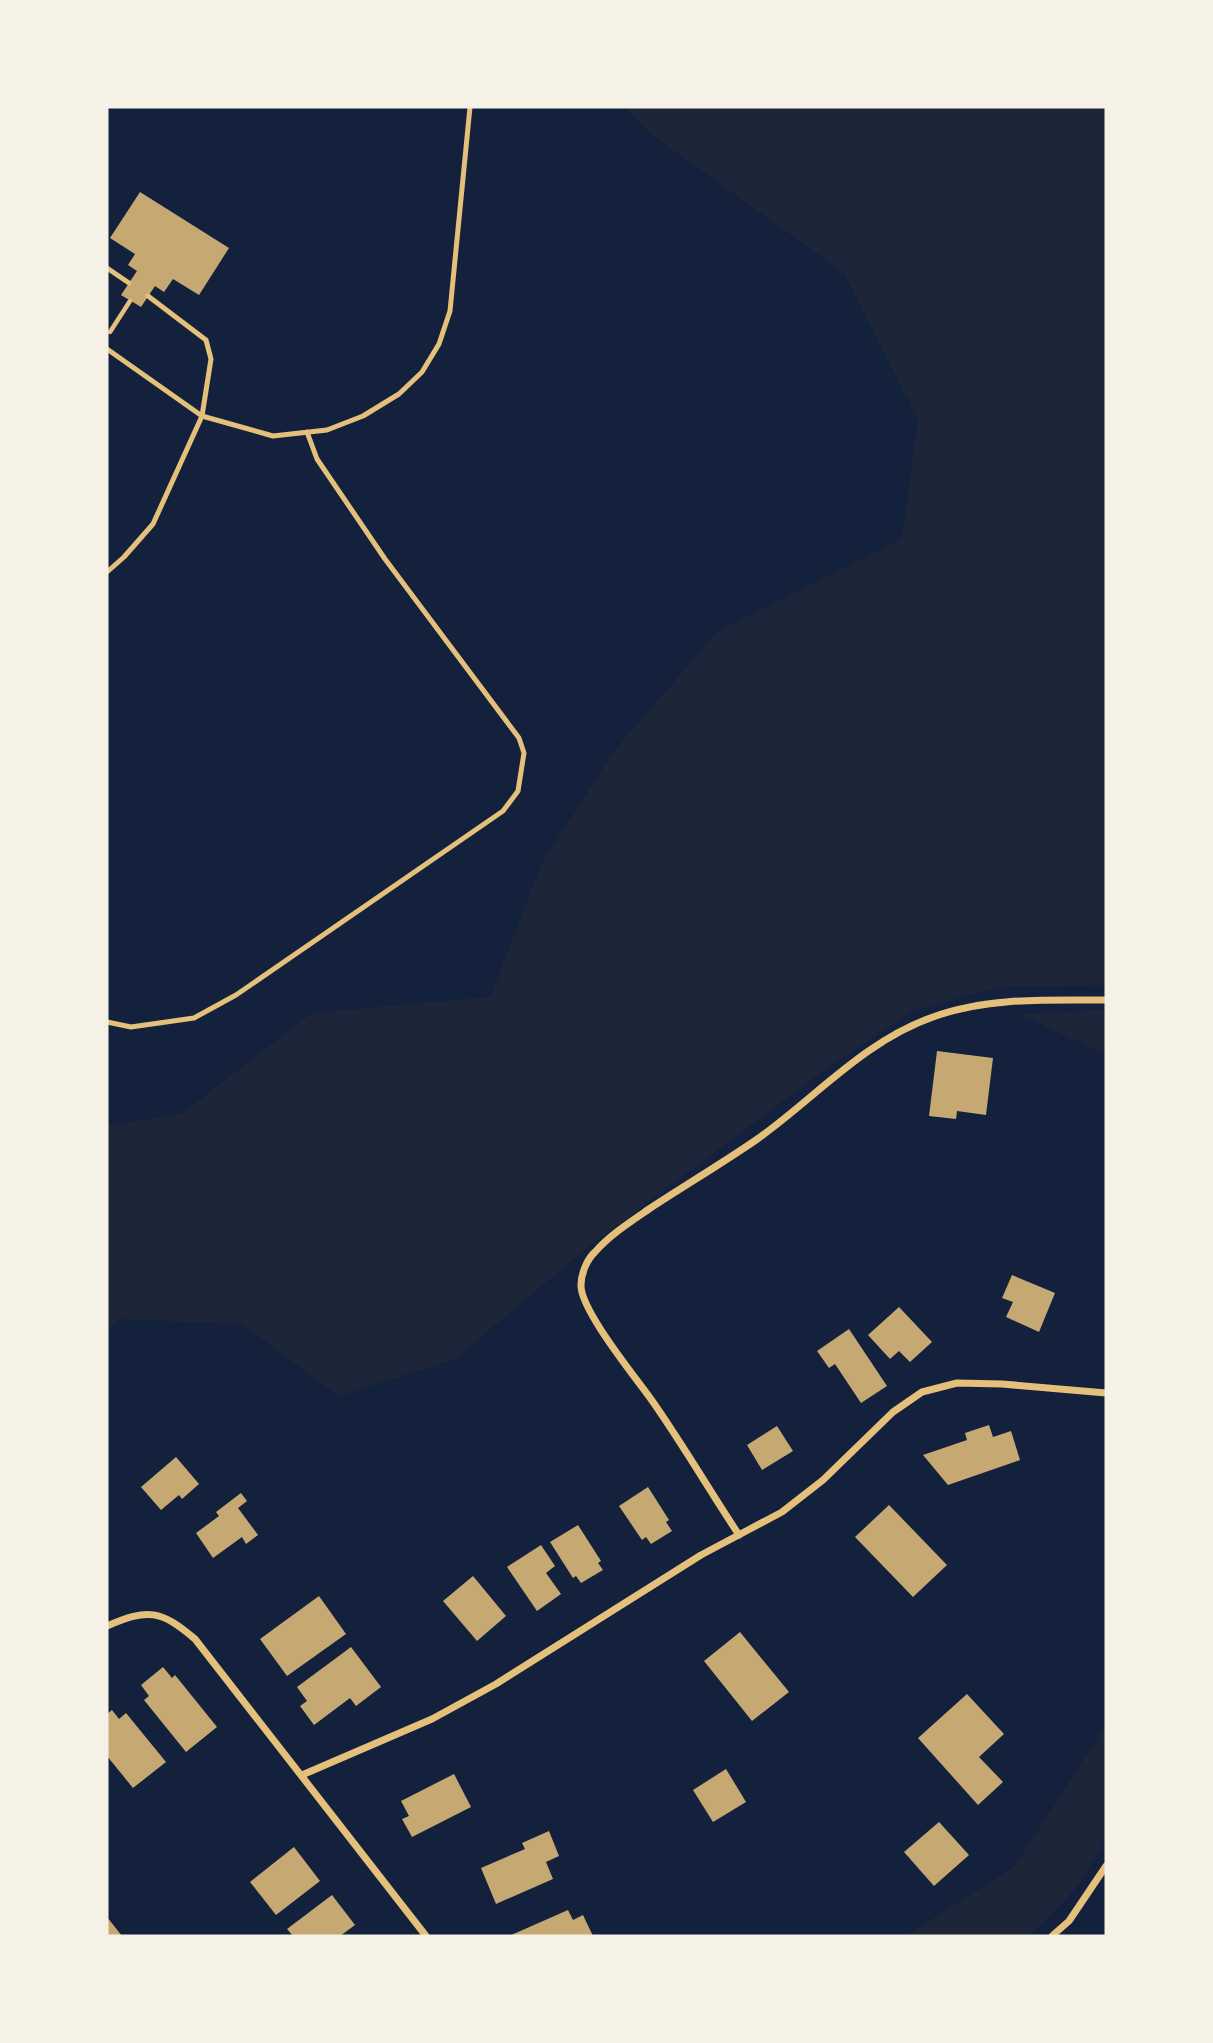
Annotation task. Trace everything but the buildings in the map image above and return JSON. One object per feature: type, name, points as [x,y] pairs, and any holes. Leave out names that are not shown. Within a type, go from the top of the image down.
[{"type":"street","points":[[739,1535],[653,1401],[606,1338],[583,1296],[581,1285],[585,1267],[592,1254],[631,1222],[782,1121],[878,1044],[932,1017],[966,1007],[1017,1002],[1106,1000]]},
{"type":"street","points":[[302,1775],[432,1719],[496,1684],[701,1555],[782,1512],[823,1480],[893,1412],[922,1392],[957,1383],[1106,1393]]},
{"type":"street","points":[[107,1626],[131,1616],[153,1615],[174,1621],[195,1639],[426,1936]]},
{"type":"street","points":[[1052,1936],[1069,1921],[1106,1866]]},
{"type":"lane","points":[[107,349],[202,416],[273,436],[327,430],[363,416],[399,394],[422,372],[439,344],[450,311],[470,107]]},
{"type":"lane","points":[[107,268],[129,283]]},
{"type":"lane","points":[[107,572],[124,558],[153,524],[202,416],[211,359],[206,340],[148,296]]},
{"type":"lane","points":[[107,1022],[131,1027],[194,1018],[236,995],[503,810],[518,791],[524,753],[519,738],[385,559],[317,458],[307,432]]},
{"type":"path","points":[[107,336],[130,301]]},
{"type":"shaded area","points":[[626,107],[1106,107],[1106,985],[1001,987],[914,1010],[827,1068],[583,1251],[455,1359],[339,1396],[242,1324],[119,1319],[107,1332],[107,1126],[181,1114],[312,1013],[490,997],[542,863],[614,751],[717,632],[902,538],[918,419],[844,273],[648,132]]},
{"type":"shaded area","points":[[1106,1010],[1106,1055],[1019,1014]]},
{"type":"shaded area","points":[[1106,1725],[1106,1840],[1078,1886],[1030,1936],[906,1936],[1015,1866]]}]
